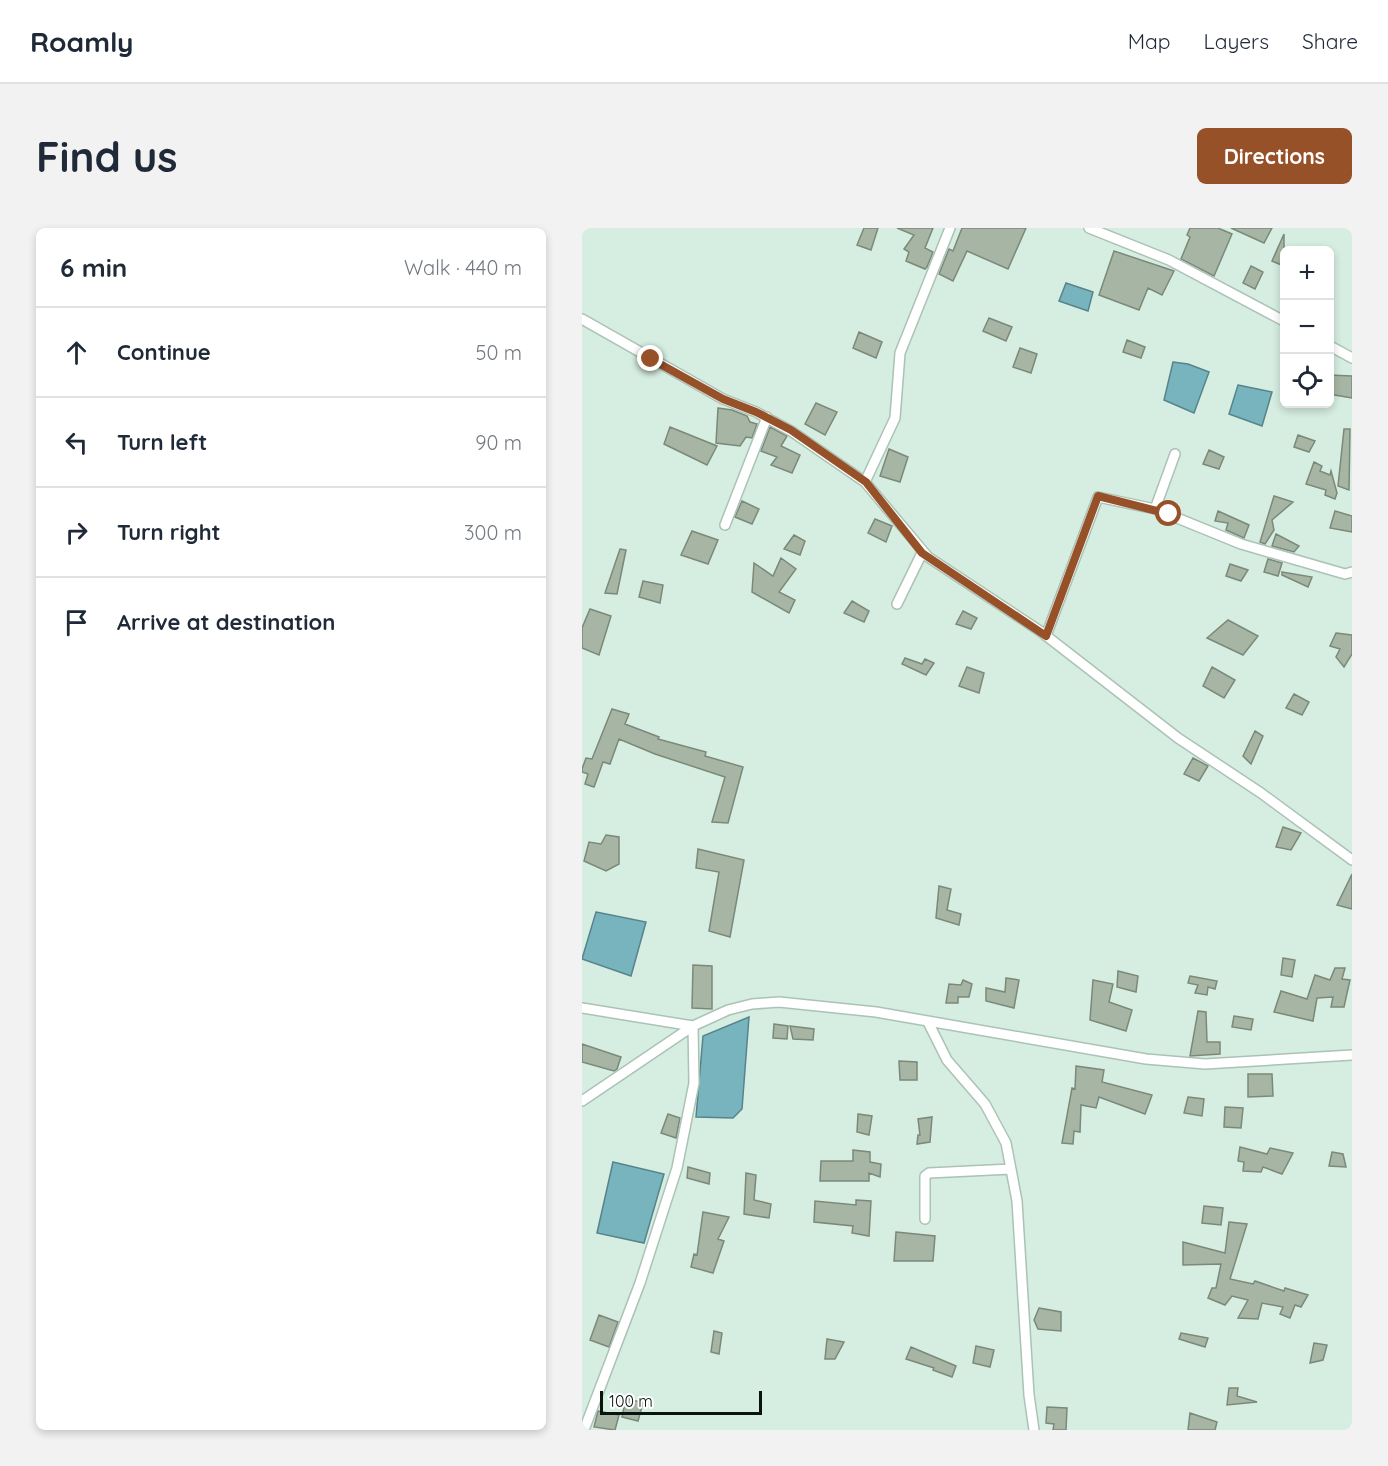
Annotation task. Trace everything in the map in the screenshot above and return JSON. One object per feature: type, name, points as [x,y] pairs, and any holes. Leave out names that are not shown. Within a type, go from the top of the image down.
[{"type":"street","points":[[866,482],[895,418],[900,353],[950,228]]},
{"type":"street","points":[[1089,228],[1169,260],[1280,319]]},
{"type":"street","points":[[582,319],[723,399],[767,417],[791,430],[866,482],[922,553],[1046,636],[1178,738],[1260,793],[1352,860]]},
{"type":"street","points":[[1334,349],[1352,358]]},
{"type":"street","points":[[725,525],[767,417]]},
{"type":"street","points":[[1155,509],[1175,454]]},
{"type":"street","points":[[1046,636],[1098,496],[1155,509],[1241,544],[1346,574],[1352,572]]},
{"type":"street","points":[[897,604],[922,553]]},
{"type":"street","points":[[582,1101],[693,1026],[728,1010],[752,1004],[779,1002],[876,1012],[1106,1053],[1204,1064],[1352,1055]]},
{"type":"street","points":[[582,1008],[693,1026]]},
{"type":"street","points":[[928,1022],[947,1060],[974,1090],[1006,1143],[1017,1201],[1029,1395],[1034,1430]]},
{"type":"street","points":[[584,1430],[640,1283],[676,1168],[694,1083],[693,1026]]},
{"type":"street","points":[[925,1219],[925,1176],[929,1173],[1011,1169]]},
{"type":"water","points":[[1066,283],[1093,292],[1088,311],[1059,301]]},
{"type":"water","points":[[1173,362],[1188,364],[1209,372],[1194,413],[1164,400]]},
{"type":"water","points":[[1238,385],[1272,392],[1262,426],[1229,414]]},
{"type":"water","points":[[596,912],[646,922],[631,976],[582,959]]},
{"type":"water","points":[[749,1017],[742,1109],[733,1118],[696,1117],[703,1036]]},
{"type":"water","points":[[613,1162],[664,1174],[644,1243],[597,1233]]},
{"type":"building","points":[[864,228],[878,228],[871,250],[857,245]]},
{"type":"building","points":[[897,228],[933,228],[925,248],[933,252],[925,269],[906,261],[909,252],[904,249],[914,235]]},
{"type":"building","points":[[962,228],[1026,228],[1008,269],[967,251],[953,281],[939,274],[949,249],[953,251]]},
{"type":"building","points":[[1190,228],[1218,228],[1232,234],[1214,276],[1181,259],[1190,237],[1187,235]]},
{"type":"building","points":[[1231,228],[1272,228],[1264,243]]},
{"type":"building","points":[[1284,234],[1284,246],[1280,246],[1280,264],[1272,261]]},
{"type":"building","points":[[1114,251],[1174,271],[1162,295],[1148,288],[1139,310],[1099,295]]},
{"type":"building","points":[[1251,266],[1263,272],[1255,289],[1243,283]]},
{"type":"building","points":[[989,318],[1012,327],[1006,341],[983,331]]},
{"type":"building","points":[[859,332],[882,342],[876,358],[853,348]]},
{"type":"building","points":[[1127,340],[1145,347],[1141,358],[1123,352]]},
{"type":"building","points":[[1020,348],[1037,354],[1031,373],[1013,367]]},
{"type":"building","points":[[1334,375],[1352,376],[1352,398],[1334,395]]},
{"type":"building","points":[[816,403],[837,412],[825,435],[805,424]]},
{"type":"building","points":[[718,408],[747,416],[750,422],[757,424],[752,438],[746,437],[740,446],[716,443]]},
{"type":"building","points":[[670,427],[717,446],[707,465],[664,444]]},
{"type":"building","points":[[770,427],[787,436],[781,446],[800,455],[792,473],[771,465],[777,457],[761,451]]},
{"type":"building","points":[[1344,429],[1350,429],[1349,490],[1338,486]]},
{"type":"building","points":[[1298,435],[1315,441],[1309,452],[1294,447]]},
{"type":"building","points":[[889,449],[908,457],[900,482],[880,476]]},
{"type":"building","points":[[1209,450],[1224,457],[1219,469],[1203,464]]},
{"type":"building","points":[[1314,462],[1322,466],[1320,471],[1330,475],[1331,471],[1337,493],[1335,499],[1325,495],[1326,490],[1306,484]]},
{"type":"building","points":[[1274,496],[1293,502],[1272,520],[1274,530],[1265,544],[1260,542]]},
{"type":"building","points":[[742,501],[759,509],[752,524],[735,517]]},
{"type":"building","points":[[1218,511],[1249,525],[1244,538],[1226,530],[1228,523],[1215,521]]},
{"type":"building","points":[[1335,511],[1352,516],[1352,532],[1330,528]]},
{"type":"building","points":[[875,519],[892,526],[886,542],[868,533]]},
{"type":"building","points":[[692,531],[718,540],[708,564],[681,555]]},
{"type":"building","points":[[1276,534],[1299,546],[1294,552],[1272,546]]},
{"type":"building","points":[[794,535],[805,541],[800,555],[784,549]]},
{"type":"building","points":[[620,549],[626,550],[617,594],[605,593]]},
{"type":"building","points":[[781,558],[796,569],[779,592],[795,600],[789,613],[752,592],[754,563],[773,576]]},
{"type":"building","points":[[1268,559],[1282,563],[1278,576],[1264,572]]},
{"type":"building","points":[[1230,564],[1248,570],[1241,581],[1226,576]]},
{"type":"building","points":[[1282,572],[1312,577],[1308,587],[1282,575]]},
{"type":"building","points":[[643,581],[663,585],[660,603],[639,597]]},
{"type":"building","points":[[852,601],[869,611],[864,622],[844,613]]},
{"type":"building","points":[[590,609],[611,616],[599,655],[582,648],[582,628]]},
{"type":"building","points":[[963,611],[977,618],[971,629],[956,624]]},
{"type":"building","points":[[1228,620],[1258,636],[1243,655],[1207,638]]},
{"type":"building","points":[[1336,633],[1352,635],[1352,654],[1344,667],[1336,657],[1340,649],[1330,646]]},
{"type":"building","points":[[905,658],[922,664],[925,659],[934,663],[926,675],[902,664]]},
{"type":"building","points":[[967,667],[984,673],[979,693],[959,686]]},
{"type":"building","points":[[1212,667],[1235,680],[1224,698],[1203,686]]},
{"type":"building","points":[[1294,694],[1309,702],[1302,715],[1286,708]]},
{"type":"building","points":[[612,709],[629,714],[625,724],[659,737],[658,739],[706,752],[705,756],[743,767],[728,823],[712,822],[725,777],[655,754],[619,739],[610,764],[603,762],[594,787],[585,784],[588,774],[582,772],[582,769],[586,758],[592,759]]},
{"type":"building","points":[[1255,731],[1263,736],[1251,764],[1243,756]]},
{"type":"building","points":[[1193,758],[1208,766],[1199,781],[1184,774]]},
{"type":"building","points":[[1283,827],[1301,833],[1291,850],[1276,847]]},
{"type":"building","points":[[606,835],[619,837],[619,864],[606,871],[584,861],[589,842],[601,844]]},
{"type":"building","points":[[698,849],[744,860],[730,937],[709,931],[719,872],[696,868]]},
{"type":"building","points":[[1352,874],[1352,909],[1337,905]]},
{"type":"building","points":[[939,886],[951,889],[947,910],[961,914],[959,925],[936,918]]},
{"type":"building","points":[[1283,958],[1295,960],[1292,977],[1281,975]]},
{"type":"building","points":[[693,965],[712,966],[712,1009],[692,1008]]},
{"type":"building","points":[[1335,968],[1345,968],[1342,979],[1350,980],[1344,1007],[1331,1007],[1333,997],[1317,998],[1313,1021],[1274,1012],[1281,991],[1307,999],[1315,975],[1330,980]]},
{"type":"building","points":[[1118,971],[1138,976],[1136,992],[1117,987]]},
{"type":"building","points":[[1190,976],[1217,981],[1215,989],[1208,987],[1207,995],[1195,993],[1198,985],[1188,983]]},
{"type":"building","points":[[1006,978],[1019,980],[1014,1008],[986,1001],[986,988],[1005,992]]},
{"type":"building","points":[[963,980],[972,984],[969,997],[958,997],[958,1003],[946,1003],[949,984],[961,985]]},
{"type":"building","points":[[1093,980],[1113,984],[1109,1002],[1132,1010],[1126,1031],[1090,1020]]},
{"type":"building","points":[[1198,1011],[1206,1012],[1207,1042],[1220,1042],[1220,1054],[1190,1056]]},
{"type":"building","points":[[1234,1016],[1253,1019],[1251,1030],[1232,1027]]},
{"type":"building","points":[[774,1024],[788,1026],[787,1039],[773,1038]]},
{"type":"building","points":[[790,1026],[814,1029],[813,1040],[793,1039]]},
{"type":"building","points":[[582,1044],[621,1057],[617,1069],[614,1071],[582,1062]]},
{"type":"building","points":[[899,1061],[917,1062],[917,1080],[900,1080]]},
{"type":"building","points":[[1076,1066],[1104,1070],[1102,1082],[1152,1095],[1145,1114],[1099,1097],[1096,1108],[1081,1105],[1080,1132],[1074,1131],[1073,1144],[1062,1143],[1072,1088],[1075,1089]]},
{"type":"building","points":[[1248,1074],[1272,1074],[1273,1096],[1248,1097]]},
{"type":"building","points":[[1188,1097],[1204,1099],[1202,1116],[1184,1113]]},
{"type":"building","points":[[1225,1107],[1243,1108],[1241,1128],[1224,1127]]},
{"type":"building","points":[[668,1114],[680,1118],[676,1138],[661,1133]]},
{"type":"building","points":[[858,1114],[872,1116],[869,1135],[857,1132]]},
{"type":"building","points":[[932,1117],[930,1142],[917,1144],[918,1135],[920,1135],[918,1119]]},
{"type":"building","points":[[1240,1147],[1267,1154],[1270,1148],[1293,1153],[1282,1174],[1263,1167],[1261,1172],[1243,1171],[1244,1162],[1238,1161]]},
{"type":"building","points":[[853,1150],[870,1152],[870,1162],[881,1164],[880,1177],[869,1173],[869,1181],[820,1181],[821,1161],[853,1161]]},
{"type":"building","points":[[1332,1152],[1343,1154],[1346,1167],[1329,1166]]},
{"type":"building","points":[[688,1167],[710,1173],[709,1184],[687,1178]]},
{"type":"building","points":[[746,1173],[756,1175],[754,1200],[771,1204],[769,1218],[744,1214]]},
{"type":"building","points":[[856,1200],[871,1201],[869,1236],[852,1233],[853,1226],[814,1222],[815,1201],[856,1205]]},
{"type":"building","points":[[1204,1206],[1223,1208],[1221,1225],[1202,1223]]},
{"type":"building","points":[[703,1212],[729,1217],[718,1239],[724,1241],[713,1273],[691,1267],[694,1254],[697,1255]]},
{"type":"building","points":[[1229,1222],[1247,1224],[1230,1279],[1253,1284],[1255,1281],[1284,1291],[1285,1288],[1308,1295],[1301,1307],[1295,1305],[1290,1318],[1280,1314],[1283,1307],[1262,1303],[1258,1319],[1238,1318],[1248,1300],[1232,1296],[1225,1305],[1208,1298],[1212,1288],[1216,1288],[1221,1264],[1183,1265],[1183,1242],[1225,1253]]},
{"type":"building","points":[[896,1232],[935,1236],[933,1261],[894,1261]]},
{"type":"building","points":[[1039,1308],[1061,1312],[1061,1331],[1038,1329],[1034,1320]]},
{"type":"building","points":[[599,1315],[618,1322],[609,1347],[590,1340]]},
{"type":"building","points":[[714,1331],[722,1333],[719,1354],[711,1352]]},
{"type":"building","points":[[1181,1333],[1208,1338],[1205,1347],[1179,1339]]},
{"type":"building","points":[[827,1339],[844,1342],[835,1359],[825,1359]]},
{"type":"building","points":[[1314,1343],[1327,1345],[1323,1360],[1310,1363]]},
{"type":"building","points":[[976,1346],[994,1350],[990,1367],[973,1363]]},
{"type":"building","points":[[911,1347],[956,1366],[952,1377],[933,1370],[934,1368],[906,1359]]},
{"type":"building","points":[[1229,1388],[1238,1388],[1237,1396],[1257,1402],[1227,1405]]},
{"type":"building","points":[[626,1398],[643,1403],[638,1421],[622,1417]]},
{"type":"building","points":[[1047,1407],[1067,1408],[1066,1430],[1053,1430],[1054,1424],[1046,1423]]},
{"type":"building","points":[[598,1411],[619,1415],[615,1430],[594,1427]]},
{"type":"building","points":[[1190,1413],[1217,1422],[1215,1430],[1188,1430]]},
{"type":"route","points":[[651,359],[723,399],[756,412],[791,430],[866,482],[922,553],[1046,636],[1098,496],[1169,514]]}]
